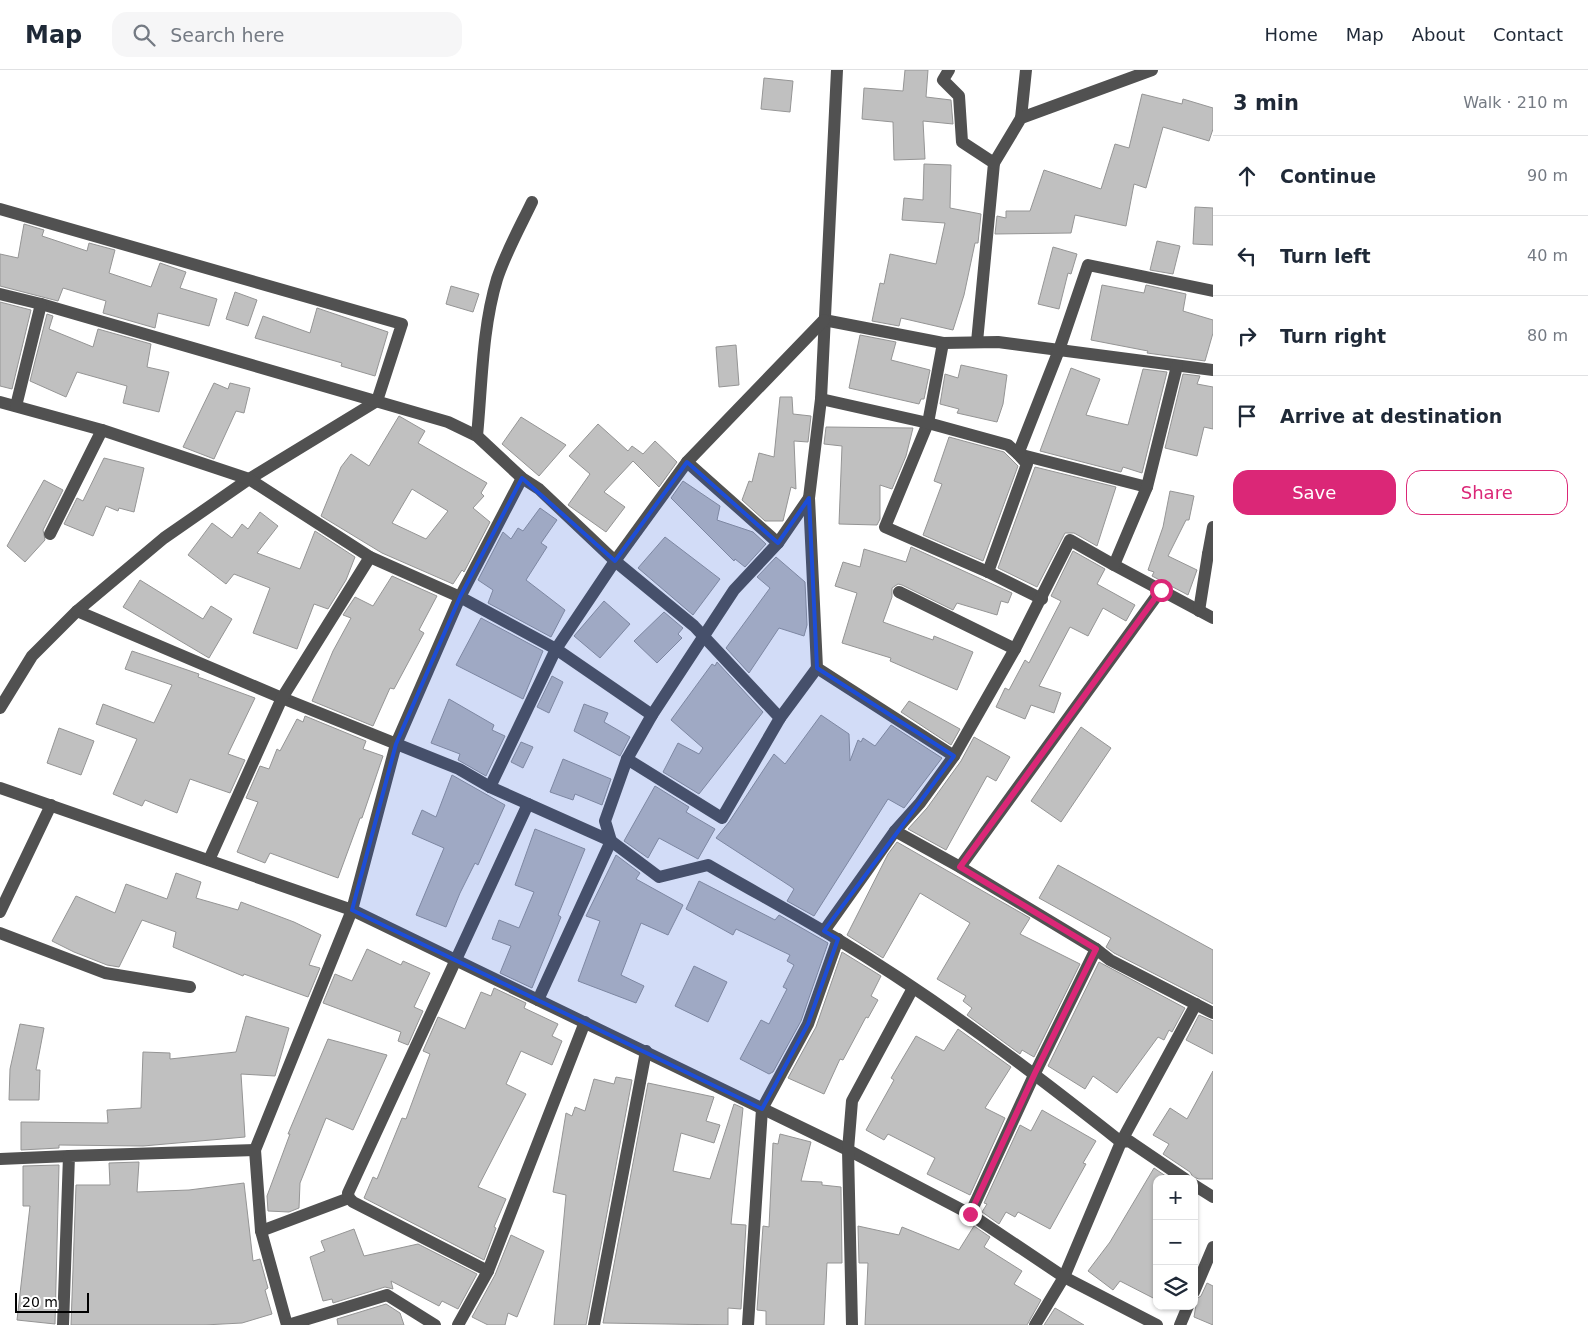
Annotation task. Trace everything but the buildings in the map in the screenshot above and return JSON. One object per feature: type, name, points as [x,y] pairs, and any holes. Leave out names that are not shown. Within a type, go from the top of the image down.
[{"type":"street","points":[[627,759],[722,818],[780,718],[818,668],[809,498],[821,399],[837,70]]},
{"type":"street","points":[[949,70],[943,80],[960,96],[962,142],[994,163]]},
{"type":"street","points":[[977,342],[994,163],[1021,118],[1026,70]]},
{"type":"street","points":[[1021,118],[1152,70]]},
{"type":"street","points":[[477,436],[491,305],[501,270],[532,202]]},
{"type":"street","points":[[0,208],[402,324],[377,401],[249,479],[164,538],[77,611],[32,656],[0,708]]},
{"type":"street","points":[[1018,454],[1059,350],[1088,265],[1213,291]]},
{"type":"street","points":[[0,294],[41,304],[448,422],[477,436],[522,478],[539,489],[615,561],[704,637],[780,718]]},
{"type":"street","points":[[16,406],[41,304]]},
{"type":"street","points":[[824,320],[943,343],[998,342],[1213,370]]},
{"type":"street","points":[[490,787],[556,649],[615,561],[688,462],[824,320]]},
{"type":"street","points":[[943,343],[928,423],[885,527],[988,572],[1042,599]]},
{"type":"street","points":[[1114,565],[1147,486],[1177,366]]},
{"type":"street","points":[[821,399],[928,423],[1008,445],[1018,454],[1027,464],[988,572]]},
{"type":"street","points":[[0,402],[102,430],[249,479],[370,557],[460,597],[556,649],[652,715]]},
{"type":"street","points":[[50,534],[102,430]]},
{"type":"street","points":[[1018,454],[1147,486]]},
{"type":"street","points":[[688,462],[778,543]]},
{"type":"street","points":[[435,1325],[387,1295],[287,1325],[261,1231],[255,1150],[352,910],[396,744],[460,597],[522,478]]},
{"type":"street","points":[[538,1000],[612,841],[604,820],[627,759],[652,715],[734,590],[778,543],[809,498]]},
{"type":"street","points":[[1199,611],[1210,555],[1213,527]]},
{"type":"street","points":[[824,931],[895,831],[920,803],[954,756],[1042,599],[1070,540],[1213,618]]},
{"type":"street","points":[[209,860],[282,698],[370,557]]},
{"type":"street","points":[[960,867],[1161,590]]},
{"type":"street","points":[[899,592],[1015,649]]},
{"type":"street","points":[[77,611],[282,698],[459,769],[490,787],[612,841],[659,877],[708,865],[838,939],[913,988],[1035,1073],[1122,1142],[1129,1142],[1179,1175]]},
{"type":"street","points":[[818,668],[954,756]]},
{"type":"street","points":[[0,788],[352,910],[848,1150],[970,1214],[1064,1278],[1157,1325]]},
{"type":"street","points":[[349,1198],[349,1187],[457,961],[528,804]]},
{"type":"street","points":[[0,912],[51,806]]},
{"type":"street","points":[[895,831],[960,867],[1096,949],[1110,960],[1213,1013]]},
{"type":"street","points":[[0,934],[105,973],[190,987]]},
{"type":"street","points":[[748,1325],[762,1109],[808,1024],[838,939]]},
{"type":"street","points":[[970,1214],[1035,1073],[1096,949]]},
{"type":"street","points":[[852,1325],[848,1150],[852,1101],[913,988]]},
{"type":"street","points":[[1035,1325],[1064,1278],[1122,1142],[1196,1004]]},
{"type":"street","points":[[458,1325],[488,1271],[585,1022]]},
{"type":"street","points":[[594,1325],[646,1052]]},
{"type":"street","points":[[0,1158],[255,1150]]},
{"type":"street","points":[[63,1325],[69,1156]]},
{"type":"street","points":[[1198,1188],[1213,1197]]},
{"type":"street","points":[[261,1231],[349,1198],[488,1271]]},
{"type":"street","points":[[1198,1282],[1213,1246]]},
{"type":"street","points":[[1180,1325],[1186,1310]]},
{"type":"highlighted area","points":[[687,462],[778,543],[809,498],[817,668],[954,756],[824,931],[838,939],[808,1024],[762,1109],[352,910],[396,744],[460,597],[522,478],[615,561]]},
{"type":"route","points":[[970,1214],[1035,1073],[1096,949],[960,867],[1161,590]]}]
